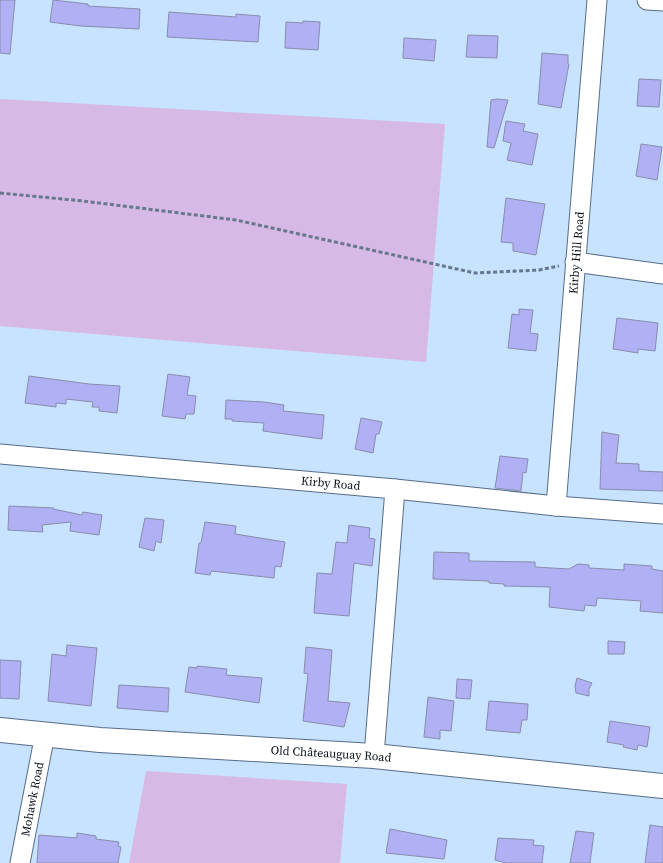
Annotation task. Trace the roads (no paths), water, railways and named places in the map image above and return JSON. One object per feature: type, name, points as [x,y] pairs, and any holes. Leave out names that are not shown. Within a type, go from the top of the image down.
[{"type":"street","name":"Kirby Hill Road","points":[[556,506],[597,0]]},
{"type":"street","points":[[646,0],[663,1]]},
{"type":"street","points":[[575,262],[663,274]]},
{"type":"street","name":"Kirby Road","points":[[0,454],[395,489],[556,506],[663,514]]},
{"type":"street","points":[[374,756],[395,489]]},
{"type":"street","name":"Old Châteauguay Road","points":[[0,730],[100,740],[374,756],[663,786]]},
{"type":"street","name":"Mohawk Road","points":[[20,863],[45,734]]}]
